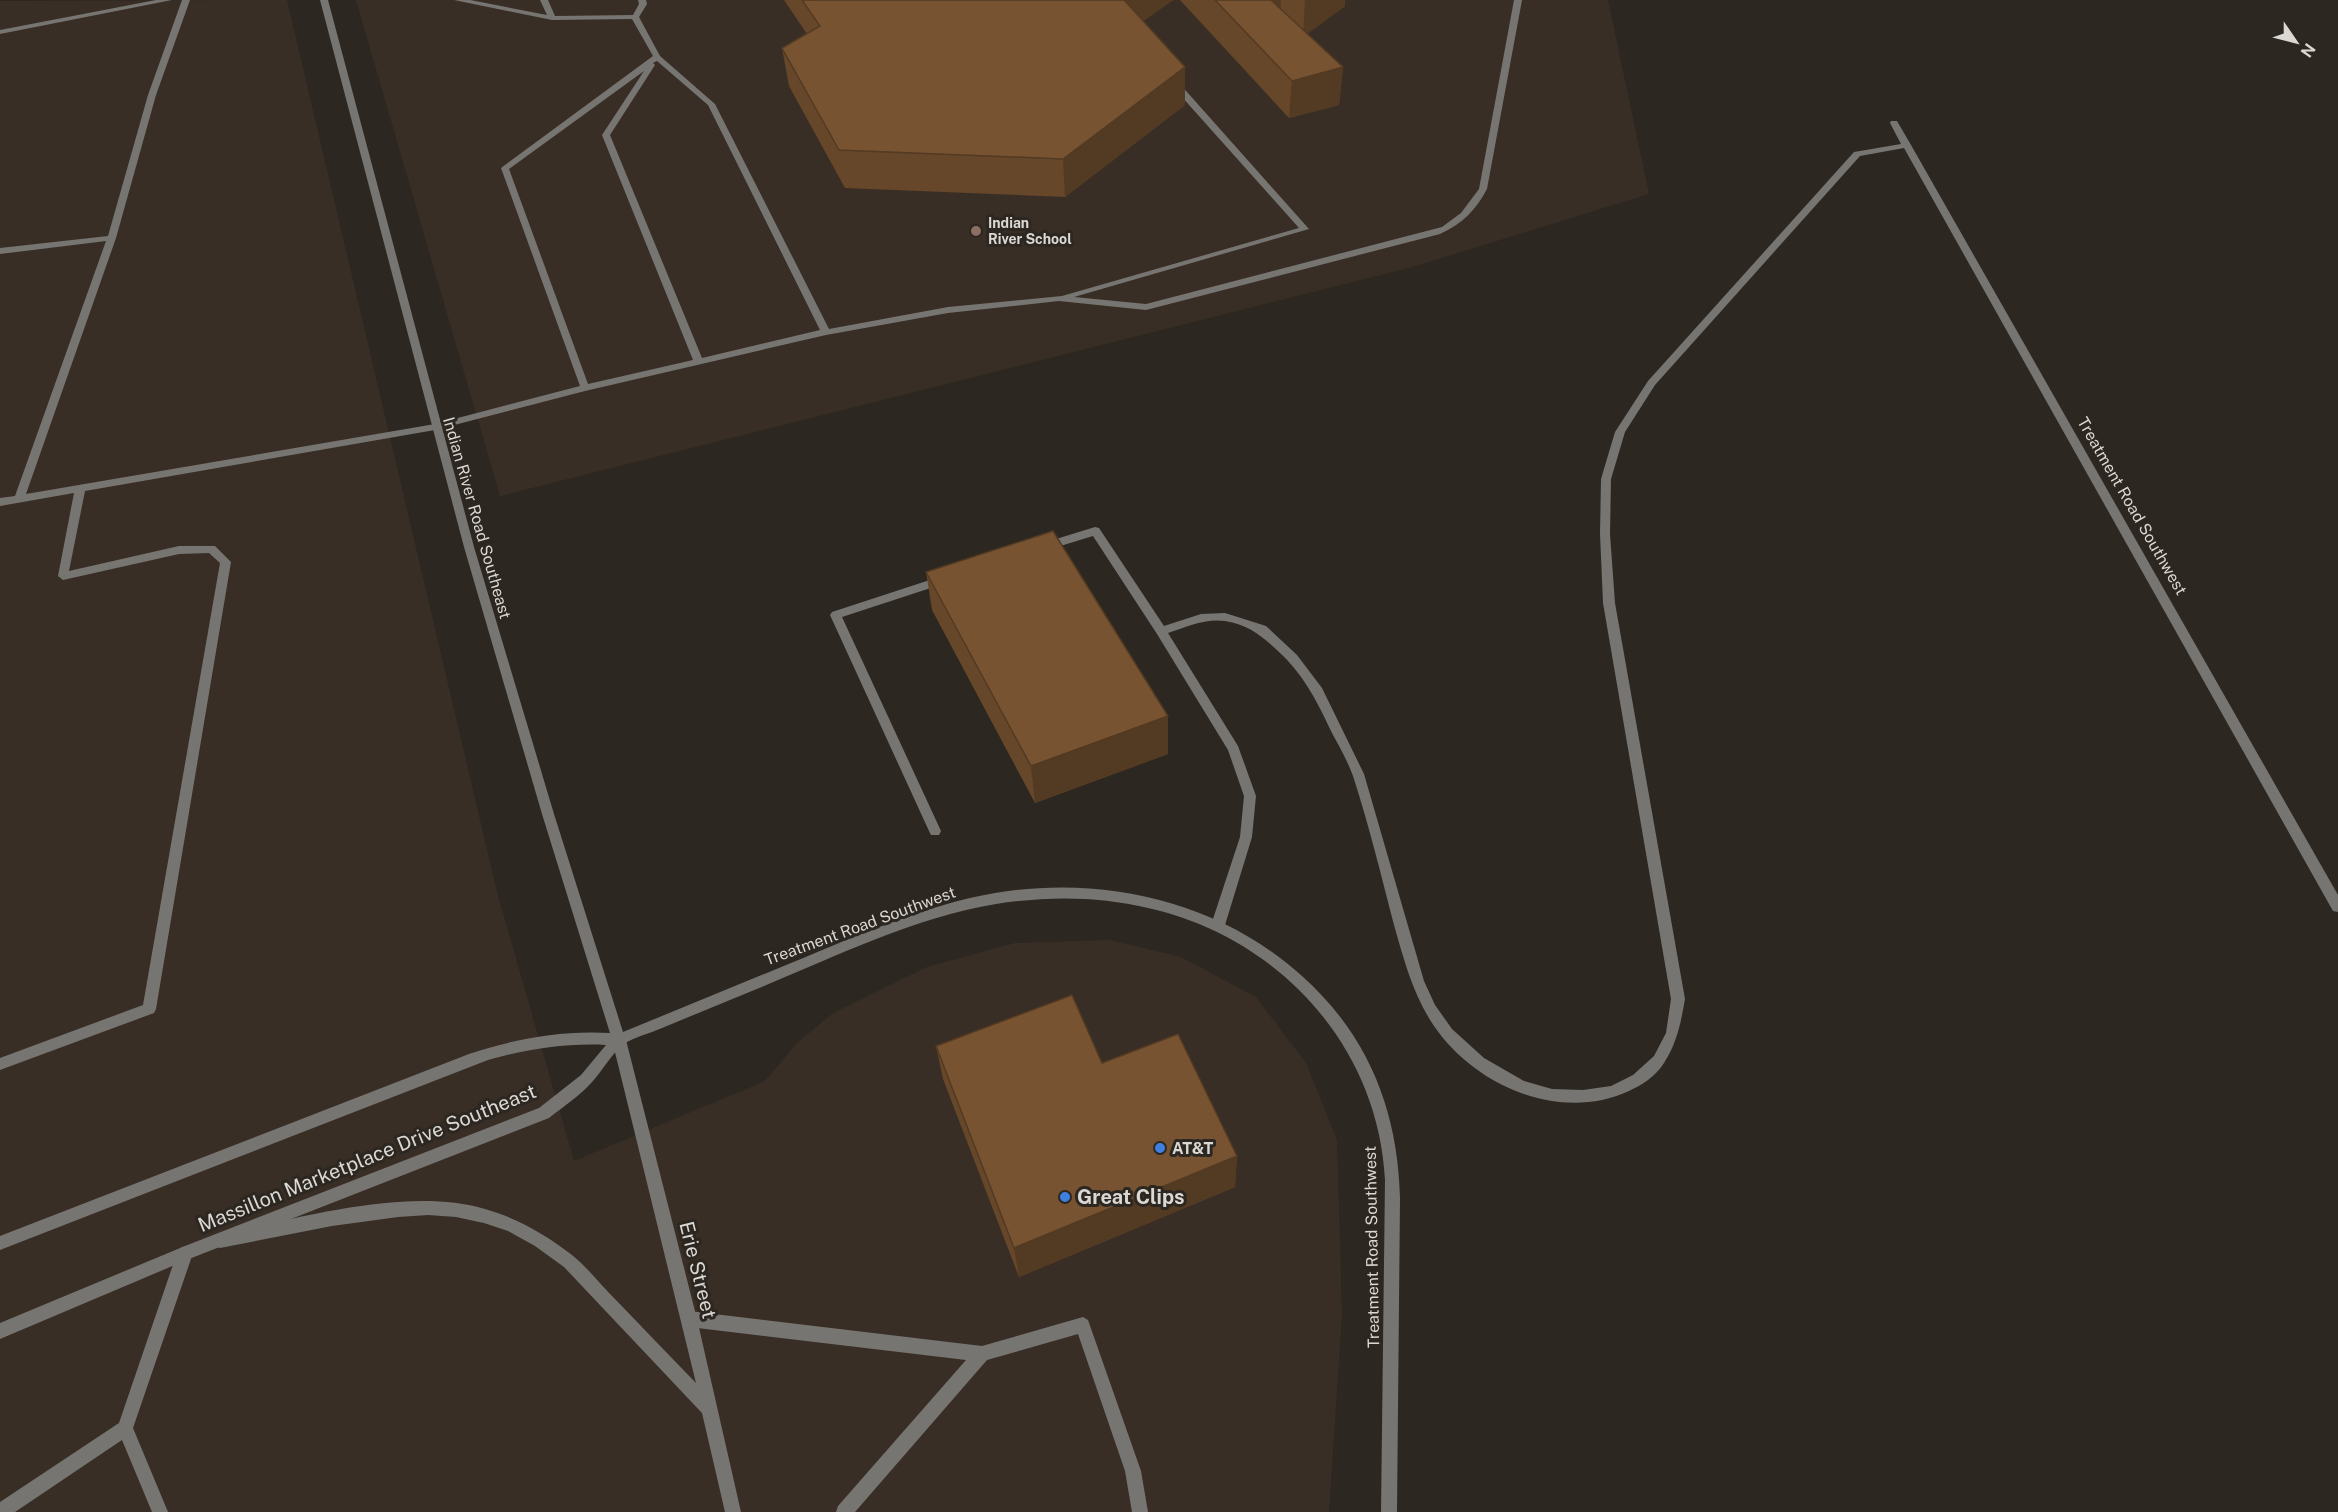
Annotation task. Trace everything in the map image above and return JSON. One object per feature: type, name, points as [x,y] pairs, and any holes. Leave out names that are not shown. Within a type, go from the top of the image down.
[{"type":"street","points":[[0,32],[168,0]]},
{"type":"street","points":[[19,499],[112,238],[152,95],[186,0]]},
{"type":"street","name":"Indian River Road Southeast","points":[[324,0],[435,427],[548,814],[619,1040]]},
{"type":"street","points":[[458,0],[552,18],[634,17]]},
{"type":"street","points":[[544,0],[552,18]]},
{"type":"street","points":[[634,17],[644,4],[642,0]]},
{"type":"street","points":[[1059,298],[1146,307],[1406,241],[1449,227],[1467,214],[1483,189],[1518,0]]},
{"type":"street","points":[[634,17],[657,57],[711,104],[826,332]]},
{"type":"street","points":[[585,388],[505,168],[657,57]]},
{"type":"street","points":[[657,57],[606,135],[699,362]]},
{"type":"street","points":[[0,502],[435,427],[585,388],[826,332],[948,310],[1059,298],[1305,229],[1165,74]]},
{"type":"street","name":"Treatment Road Southwest","points":[[1894,123],[2338,907]]},
{"type":"street","points":[[1161,631],[1202,618],[1225,616],[1262,629],[1293,658],[1318,691],[1358,774],[1417,981],[1429,1010],[1450,1037],[1493,1072],[1543,1094],[1586,1097],[1631,1085],[1661,1060],[1671,1041],[1677,1021],[1678,999],[1609,603],[1605,534],[1606,479],[1620,432],[1651,383],[1706,321],[1857,154],[1907,145]]},
{"type":"street","points":[[0,251],[112,238]]},
{"type":"street","points":[[0,1064],[149,1009],[226,562],[211,549],[179,550],[63,576],[80,489]]},
{"type":"street","points":[[1027,553],[1095,531],[1161,631],[1234,749],[1250,796],[1246,837],[1218,925]]},
{"type":"street","points":[[935,831],[836,615],[948,578]]},
{"type":"street","name":"Treatment Road Southwest","points":[[619,1040],[840,949],[939,913],[994,899],[1035,893],[1083,893],[1177,909],[1218,925],[1265,952],[1304,985],[1340,1028],[1371,1077],[1388,1133],[1392,1197],[1389,1512]]},
{"type":"street","points":[[0,1243],[458,1064],[511,1046],[547,1039],[585,1036],[619,1040]]},
{"type":"street","name":"Massillon Marketplace Drive Southeast","points":[[0,1330],[184,1253],[220,1241],[544,1113],[586,1079],[619,1040]]},
{"type":"street","name":"Erie Street","points":[[619,1040],[689,1319],[733,1512]]},
{"type":"street","points":[[220,1241],[397,1208],[439,1207],[495,1218],[522,1229],[547,1244],[569,1262],[710,1409]]},
{"type":"street","points":[[0,1512],[125,1428],[184,1253]]},
{"type":"street","points":[[689,1319],[982,1354],[1083,1325],[1133,1471],[1140,1512]]},
{"type":"street","points":[[844,1512],[982,1354]]},
{"type":"street","points":[[125,1428],[160,1512]]},
{"type":"shaded area","points":[[287,0],[497,892],[574,1161],[765,1081],[797,1043],[833,1013],[927,967],[1015,943],[1110,940],[1181,957],[1256,997],[1306,1063],[1337,1140],[1342,1314],[1329,1512],[0,1512],[0,1]]},
{"type":"shaded area","name":"Indian River School","points":[[356,0],[1608,0],[1649,194],[1409,268],[500,496]]},
{"type":"building","points":[[802,0],[1124,0],[1185,67],[1063,159],[839,150],[782,48],[820,26]]},
{"type":"building","points":[[1215,0],[1271,0],[1343,67],[1292,81]]},
{"type":"building","points":[[1053,531],[1168,716],[1031,766],[926,572]]},
{"type":"building","points":[[1072,995],[1102,1063],[1178,1034],[1237,1156],[1014,1248],[936,1046]]},
{"type":"place","name":"Indian River School","points":[[976,231]]},
{"type":"place","name":"AT&T","points":[[1160,1148]]},
{"type":"place","name":"Great Clips","points":[[1065,1197]]}]
